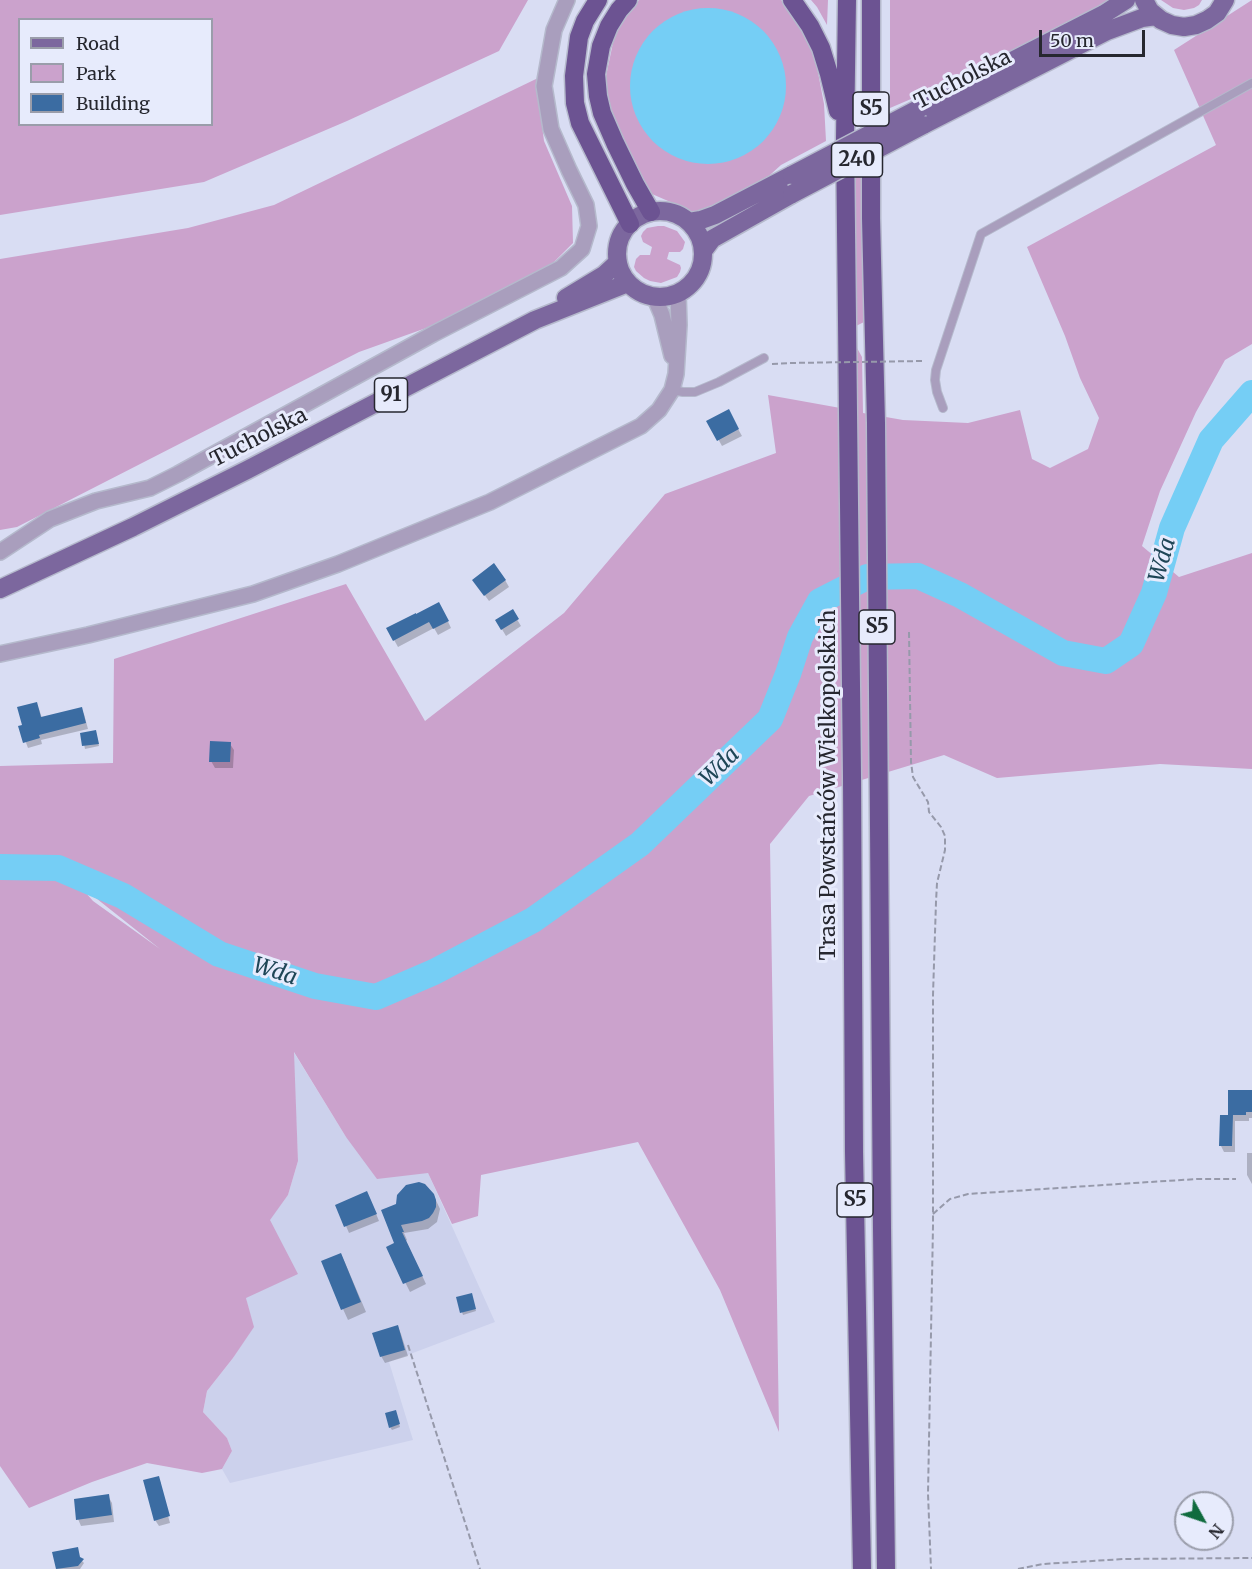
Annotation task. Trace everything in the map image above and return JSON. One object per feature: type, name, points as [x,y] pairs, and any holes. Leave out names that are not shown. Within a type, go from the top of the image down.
[{"type":"highway","points":[[598,0],[585,21],[579,37],[574,76],[575,103],[580,123],[630,224]]},
{"type":"highway","points":[[628,0],[609,26],[601,46],[596,74],[598,96],[602,113],[615,143],[634,184],[651,212]]},
{"type":"highway","points":[[792,0],[810,26],[821,48],[845,139]]},
{"type":"highway","name":"Trasa Powstańców Wielkopolskich","points":[[847,0],[845,139],[854,1164],[862,1569]]},
{"type":"highway","name":"S5","points":[[871,0],[871,218],[876,423],[886,1569]]},
{"type":"main road","name":"Tucholska","points":[[703,251],[719,234],[1126,0]]},
{"type":"main road","points":[[1144,0],[1156,16],[1172,25],[1184,27],[1196,25],[1212,17],[1225,0]]},
{"type":"main road","name":"Tucholska","points":[[688,222],[716,215],[792,175],[1107,31],[1142,18],[1156,16]]},
{"type":"main road","points":[[651,212],[671,212],[688,222],[696,230],[703,251],[702,266],[690,285],[678,293],[665,297],[639,291],[628,283],[618,262],[620,239],[638,217],[651,212]]},
{"type":"main road","name":"Tucholska","points":[[0,589],[133,527],[247,470],[535,320],[604,275],[618,262]]},
{"type":"main road","name":"Tucholska","points":[[535,320],[628,283]]},
{"type":"street","points":[[0,552],[50,519],[96,501],[150,488],[178,474],[433,334],[561,268],[582,249],[589,226],[586,205],[550,129],[544,86],[554,30],[567,0]]},
{"type":"street","points":[[0,654],[254,594],[338,564],[490,502],[641,426],[659,410],[672,390],[676,374],[678,293]]},
{"type":"street","points":[[654,296],[662,315],[676,374]]},
{"type":"lane","points":[[943,408],[937,392],[936,370],[981,234],[1252,83]]},
{"type":"lane","points":[[672,390],[695,392],[764,358]]},
{"type":"path","points":[[764,358],[772,364],[922,361]]},
{"type":"path","points":[[909,632],[911,762],[914,777],[928,802],[929,812],[945,836],[945,850],[936,902],[933,995],[933,1214],[928,1494],[931,1569]]},
{"type":"path","points":[[933,1214],[950,1198],[968,1194],[1236,1179]]},
{"type":"path","points":[[408,1345],[480,1569]]},
{"type":"path","points":[[1018,1569],[1043,1564],[1124,1559],[1252,1558]]},
{"type":"shaded area","points":[[293,1051],[346,1137],[428,1173],[495,1322],[389,1362],[413,1440],[230,1483],[222,1469],[232,1451],[227,1438],[203,1412],[207,1391],[233,1358],[253,1327],[246,1298],[269,1220],[288,1195],[298,1161]]},
{"type":"green space","points":[[0,0],[528,0],[499,51],[347,121],[204,182],[0,215]]},
{"type":"green space","points":[[639,0],[781,0],[812,41],[824,104],[826,141],[781,165],[760,184],[698,214],[652,194],[634,166],[610,115],[605,81],[614,38],[623,20]]},
{"type":"green space","points":[[811,0],[828,0],[827,25],[817,7]]},
{"type":"green space","points":[[890,0],[1113,0],[951,86],[932,90],[890,108]]},
{"type":"green space","points":[[1161,0],[1202,0],[1194,8],[1184,10],[1173,8]]},
{"type":"green space","points":[[1252,0],[1252,344],[1225,360],[1196,412],[1160,491],[1142,546],[1179,577],[1252,553],[1252,769],[1160,764],[997,778],[944,755],[809,796],[770,844],[779,1432],[720,1290],[638,1142],[481,1175],[478,1216],[452,1224],[428,1173],[377,1179],[346,1137],[294,1052],[298,1161],[288,1195],[270,1220],[298,1274],[246,1298],[254,1327],[207,1391],[203,1412],[227,1438],[232,1451],[222,1469],[202,1473],[147,1463],[92,1482],[29,1508],[0,1466],[0,766],[113,763],[114,659],[346,584],[425,721],[564,613],[665,494],[776,453],[768,395],[857,411],[857,348],[862,357],[863,413],[903,420],[968,423],[1020,410],[1032,459],[1050,468],[1088,449],[1099,418],[1080,378],[1065,336],[1027,247],[1216,145],[1174,50]],"holes":[[[77,883],[160,949],[93,901]]]},
{"type":"green space","points":[[536,79],[544,141],[572,206],[573,243],[546,270],[457,317],[359,352],[17,527],[0,530],[0,259],[188,228],[274,205]]},
{"type":"green space","points":[[862,171],[864,322],[854,327],[852,176]]},
{"type":"green space","points":[[658,226],[677,231],[685,242],[680,252],[669,252],[667,259],[680,265],[680,272],[677,277],[661,283],[644,278],[634,267],[640,255],[650,255],[652,247],[643,242],[641,236],[643,232],[647,228]]},
{"type":"water","points":[[708,8],[738,14],[763,31],[780,56],[786,86],[780,116],[763,141],[738,158],[708,164],[678,158],[653,141],[636,116],[630,86],[636,56],[653,31],[678,14]]},
{"type":"building","points":[[729,409],[739,429],[717,441],[706,421]]},
{"type":"building","points":[[494,563],[506,580],[484,596],[472,580]]},
{"type":"building","points":[[439,602],[449,621],[433,629],[429,622],[393,641],[386,628]]},
{"type":"building","points":[[513,609],[519,619],[501,630],[495,620]]},
{"type":"building","points":[[37,702],[41,717],[82,707],[86,723],[39,735],[40,738],[23,743],[18,726],[22,725],[17,707]]},
{"type":"building","points":[[96,730],[99,744],[82,746],[80,733]]},
{"type":"building","points":[[210,741],[231,742],[230,762],[209,762]]},
{"type":"building","points":[[1228,1090],[1252,1090],[1252,1112],[1246,1112],[1246,1115],[1233,1115],[1232,1146],[1219,1146],[1220,1115],[1228,1115]]},
{"type":"building","points":[[419,1182],[425,1184],[434,1194],[436,1207],[429,1218],[401,1225],[404,1232],[402,1232],[423,1276],[403,1284],[386,1247],[394,1243],[381,1210],[396,1204],[397,1195],[406,1185]]},
{"type":"building","points":[[367,1191],[377,1214],[344,1227],[335,1205]]},
{"type":"building","points":[[341,1253],[361,1302],[341,1310],[321,1261]]},
{"type":"building","points":[[472,1293],[476,1309],[460,1313],[456,1297]]},
{"type":"building","points":[[398,1325],[405,1350],[380,1357],[372,1333]]},
{"type":"building","points":[[396,1410],[400,1424],[389,1428],[385,1413]]},
{"type":"building","points":[[159,1476],[170,1516],[154,1521],[143,1480]]},
{"type":"building","points":[[109,1494],[112,1515],[76,1520],[74,1499]]},
{"type":"building","points":[[78,1547],[80,1557],[84,1559],[78,1566],[56,1569],[52,1552]]},
{"type":"waterway","name":"Wda","points":[[0,867],[58,868],[123,896],[219,954],[315,986],[376,997],[434,972],[533,920],[640,844],[770,719],[800,637],[820,601],[867,577],[918,576],[960,595],[1063,653],[1106,661],[1131,644],[1154,593],[1172,528],[1211,440],[1252,393]]}]
